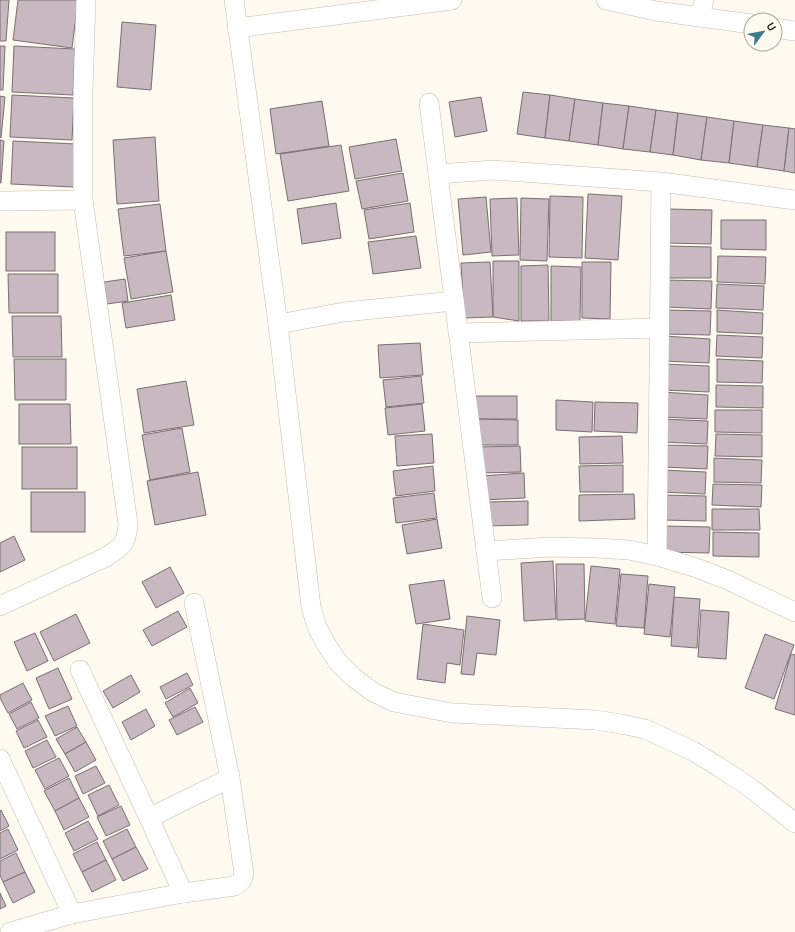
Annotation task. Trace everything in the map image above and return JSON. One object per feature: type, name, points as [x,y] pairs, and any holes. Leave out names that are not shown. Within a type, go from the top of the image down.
[{"type":"street","points":[[0,606],[106,557],[124,543],[127,534],[127,516],[83,200],[83,92],[86,0]]},
{"type":"street","points":[[234,0],[278,324],[310,607],[317,627],[338,662],[353,677],[373,692],[394,702],[452,713],[596,720],[645,730],[693,751],[748,786],[795,823]]},
{"type":"street","points":[[237,28],[452,0]]},
{"type":"street","points":[[606,0],[656,11],[702,8],[743,21]]},
{"type":"street","points":[[783,29],[795,31]]},
{"type":"street","points":[[429,103],[492,598]]},
{"type":"street","points":[[438,174],[493,170],[660,182],[795,200]]},
{"type":"street","points":[[657,556],[660,182]]},
{"type":"street","points":[[0,201],[83,200]]},
{"type":"street","points":[[278,324],[344,312],[454,301]]},
{"type":"street","points":[[458,333],[659,328]]},
{"type":"street","points":[[486,551],[550,548],[630,550],[657,556],[697,568],[730,581],[795,612]]},
{"type":"street","points":[[10,932],[72,914],[183,893],[235,886],[242,880],[244,874],[230,778],[194,603]]},
{"type":"street","points":[[80,670],[183,893]]},
{"type":"street","points":[[0,759],[72,914]]},
{"type":"street","points":[[149,818],[230,778]]},
{"type":"building","points":[[0,0],[9,0],[6,41],[0,41]]},
{"type":"building","points":[[18,0],[78,0],[72,48],[13,40]]},
{"type":"building","points":[[122,22],[156,25],[151,90],[117,87]]},
{"type":"building","points":[[0,46],[5,46],[3,90],[0,90]]},
{"type":"building","points":[[14,46],[75,49],[73,95],[12,92]]},
{"type":"building","points":[[523,92],[550,95],[545,138],[517,134]]},
{"type":"building","points":[[12,95],[74,98],[72,140],[10,137]]},
{"type":"building","points":[[550,95],[575,99],[569,141],[545,138]]},
{"type":"building","points":[[0,96],[5,97],[1,138],[0,137]]},
{"type":"building","points":[[481,97],[487,131],[455,137],[449,102]]},
{"type":"building","points":[[575,99],[603,103],[598,145],[569,141]]},
{"type":"building","points":[[322,101],[329,146],[276,154],[270,109]]},
{"type":"building","points":[[603,103],[629,106],[623,149],[598,145]]},
{"type":"building","points":[[629,106],[656,110],[650,152],[623,149]]},
{"type":"building","points":[[656,110],[678,113],[673,155],[650,152]]},
{"type":"building","points":[[678,113],[707,117],[701,160],[673,155]]},
{"type":"building","points":[[707,117],[734,121],[729,163],[701,160]]},
{"type":"building","points":[[734,121],[763,125],[757,167],[729,163]]},
{"type":"building","points":[[763,125],[789,128],[784,171],[757,167]]},
{"type":"building","points":[[789,128],[795,129],[795,173],[784,171]]},
{"type":"building","points":[[155,137],[159,201],[117,204],[113,140]]},
{"type":"building","points":[[396,139],[402,171],[355,179],[349,147]]},
{"type":"building","points":[[0,140],[4,141],[1,183],[0,183]]},
{"type":"building","points":[[13,141],[76,144],[74,187],[11,184]]},
{"type":"building","points":[[341,145],[349,191],[288,201],[280,154]]},
{"type":"building","points":[[403,173],[408,201],[362,209],[356,181]]},
{"type":"building","points":[[588,194],[622,196],[618,260],[585,258]]},
{"type":"building","points":[[550,196],[583,197],[582,258],[549,257]]},
{"type":"building","points":[[486,197],[491,252],[463,255],[458,199]]},
{"type":"building","points":[[517,198],[519,255],[492,256],[490,199]]},
{"type":"building","points":[[521,198],[549,199],[547,261],[520,260]]},
{"type":"building","points":[[336,203],[341,238],[302,244],[297,209]]},
{"type":"building","points":[[410,203],[414,232],[369,239],[364,210]]},
{"type":"building","points":[[160,204],[166,251],[124,256],[118,209]]},
{"type":"building","points":[[668,209],[712,210],[711,244],[667,243]]},
{"type":"building","points":[[721,220],[766,220],[766,250],[721,249]]},
{"type":"building","points":[[6,232],[55,232],[55,271],[6,271]]},
{"type":"building","points":[[416,236],[421,268],[373,274],[368,242]]},
{"type":"building","points":[[667,246],[711,247],[711,278],[667,278]]},
{"type":"building","points":[[166,251],[173,292],[131,299],[124,258]]},
{"type":"building","points":[[718,256],[766,257],[765,284],[717,282]]},
{"type":"building","points":[[493,261],[519,261],[519,321],[493,317]]},
{"type":"building","points":[[490,262],[493,317],[464,318],[461,263]]},
{"type":"building","points":[[582,262],[611,262],[610,319],[582,318]]},
{"type":"building","points":[[548,265],[549,321],[521,321],[521,266]]},
{"type":"building","points":[[551,266],[581,267],[580,321],[551,321]]},
{"type":"building","points":[[8,274],[58,274],[58,313],[9,313]]},
{"type":"building","points":[[125,279],[128,301],[107,304],[104,282]]},
{"type":"building","points":[[665,280],[712,281],[711,309],[665,307]]},
{"type":"building","points":[[717,284],[764,286],[763,310],[716,308]]},
{"type":"building","points":[[171,295],[175,320],[126,328],[122,303]]},
{"type":"building","points":[[664,310],[711,311],[710,335],[663,334]]},
{"type":"building","points":[[717,310],[763,313],[762,334],[717,332]]},
{"type":"building","points":[[12,316],[61,316],[62,357],[13,357]]},
{"type":"building","points":[[717,335],[763,337],[762,358],[716,356]]},
{"type":"building","points":[[664,336],[710,339],[709,363],[663,361]]},
{"type":"building","points":[[420,343],[423,375],[380,378],[378,345]]},
{"type":"building","points":[[14,359],[66,359],[66,400],[15,400]]},
{"type":"building","points":[[717,359],[763,361],[762,383],[717,382]]},
{"type":"building","points":[[664,364],[709,366],[709,392],[663,390]]},
{"type":"building","points":[[421,376],[424,403],[386,407],[383,380]]},
{"type":"building","points":[[186,381],[194,425],[144,433],[137,389]]},
{"type":"building","points":[[716,385],[763,386],[763,408],[716,407]]},
{"type":"building","points":[[662,392],[708,395],[707,419],[661,417]]},
{"type":"building","points":[[475,396],[517,396],[517,419],[475,419]]},
{"type":"building","points":[[556,400],[593,402],[592,432],[556,430]]},
{"type":"building","points":[[595,402],[638,403],[637,433],[594,431]]},
{"type":"building","points":[[19,404],[70,404],[71,444],[19,444]]},
{"type":"building","points":[[422,404],[425,431],[388,435],[385,408]]},
{"type":"building","points":[[715,410],[762,410],[762,433],[715,432]]},
{"type":"building","points":[[477,419],[518,420],[518,445],[477,445]]},
{"type":"building","points":[[662,419],[708,421],[707,444],[662,442]]},
{"type":"building","points":[[182,428],[190,472],[150,480],[142,435]]},
{"type":"building","points":[[432,434],[434,463],[397,466],[395,436]]},
{"type":"building","points":[[716,434],[762,435],[762,457],[715,456]]},
{"type":"building","points":[[622,436],[623,463],[580,464],[579,437]]},
{"type":"building","points":[[663,445],[708,446],[707,469],[663,467]]},
{"type":"building","points":[[520,446],[521,472],[479,473],[478,447]]},
{"type":"building","points":[[22,447],[77,447],[77,489],[22,489]]},
{"type":"building","points":[[714,458],[762,460],[761,483],[714,482]]},
{"type":"building","points":[[623,465],[623,492],[580,492],[579,466]]},
{"type":"building","points":[[433,466],[435,491],[396,496],[393,471]]},
{"type":"building","points":[[661,470],[706,472],[705,494],[661,492]]},
{"type":"building","points":[[198,472],[206,515],[155,525],[147,481]]},
{"type":"building","points":[[524,473],[525,498],[483,500],[481,476]]},
{"type":"building","points":[[713,484],[762,485],[761,507],[712,505]]},
{"type":"building","points":[[31,492],[85,492],[85,532],[31,532]]},
{"type":"building","points":[[434,493],[437,518],[396,523],[393,498]]},
{"type":"building","points":[[634,494],[635,519],[579,521],[579,495]]},
{"type":"building","points":[[661,495],[706,496],[706,521],[661,520]]},
{"type":"building","points":[[528,501],[528,525],[487,526],[486,502]]},
{"type":"building","points":[[712,509],[759,509],[760,530],[712,530]]},
{"type":"building","points":[[437,519],[442,548],[407,554],[402,525]]},
{"type":"building","points":[[663,526],[710,527],[709,553],[663,552]]},
{"type":"building","points":[[713,532],[759,533],[759,557],[713,556]]},
{"type":"building","points":[[14,536],[25,560],[0,572],[0,543]]},
{"type":"building","points":[[553,561],[556,619],[524,621],[521,563]]},
{"type":"building","points":[[556,564],[584,564],[585,619],[557,620]]},
{"type":"building","points":[[591,566],[620,569],[615,624],[585,621]]},
{"type":"building","points":[[170,567],[184,593],[156,608],[142,582]]},
{"type":"building","points":[[621,574],[648,576],[644,628],[616,626]]},
{"type":"building","points":[[444,580],[450,619],[416,624],[409,585]]},
{"type":"building","points":[[649,584],[675,587],[670,637],[644,634]]},
{"type":"building","points":[[674,597],[700,599],[697,648],[671,646]]},
{"type":"building","points":[[701,610],[729,612],[726,659],[698,657]]},
{"type":"building","points":[[178,611],[187,627],[152,646],[143,630]]},
{"type":"building","points":[[76,614],[90,643],[54,661],[40,632]]},
{"type":"building","points":[[467,616],[500,620],[496,655],[477,653],[474,675],[461,674]]},
{"type":"building","points":[[423,624],[464,630],[460,665],[447,663],[445,683],[417,679]]},
{"type":"building","points":[[35,633],[48,661],[27,671],[14,642]]},
{"type":"building","points":[[765,634],[794,645],[774,699],[745,688]]},
{"type":"building","points":[[791,654],[795,655],[795,715],[775,709]]},
{"type":"building","points":[[58,668],[72,699],[49,709],[36,678]]},
{"type":"building","points":[[187,673],[193,685],[166,699],[160,687]]},
{"type":"building","points":[[131,675],[140,692],[113,708],[103,691]]},
{"type":"building","points":[[23,683],[32,700],[8,713],[0,698],[0,695]]},
{"type":"building","points":[[190,688],[198,703],[173,717],[165,703]]},
{"type":"building","points":[[31,702],[39,718],[17,729],[9,714]]},
{"type":"building","points":[[68,706],[77,726],[55,736],[45,716]]},
{"type":"building","points":[[195,707],[203,722],[177,735],[169,720]]},
{"type":"building","points":[[146,709],[155,726],[131,740],[122,722]]},
{"type":"building","points":[[38,720],[47,737],[24,748],[16,731]]},
{"type":"building","points":[[77,727],[86,742],[65,754],[56,739]]},
{"type":"building","points":[[47,740],[56,757],[33,768],[25,751]]},
{"type":"building","points":[[86,742],[96,760],[75,772],[65,754]]},
{"type":"building","points":[[59,758],[69,776],[45,789],[35,770]]},
{"type":"building","points":[[96,766],[105,783],[83,794],[75,776]]},
{"type":"building","points":[[69,778],[79,798],[55,811],[44,791]]},
{"type":"building","points":[[109,785],[119,805],[98,816],[88,795]]},
{"type":"building","points":[[79,798],[89,817],[64,830],[55,811]]},
{"type":"building","points":[[121,806],[130,825],[106,836],[97,817]]},
{"type":"building","points":[[1,810],[9,826],[0,831],[0,811]]},
{"type":"building","points":[[88,821],[98,839],[74,851],[65,833]]},
{"type":"building","points":[[8,829],[18,850],[0,859],[0,833]]},
{"type":"building","points":[[127,829],[136,847],[112,859],[103,841]]},
{"type":"building","points":[[97,842],[106,860],[82,872],[73,854]]},
{"type":"building","points":[[136,847],[148,869],[123,881],[112,859]]},
{"type":"building","points":[[16,853],[25,872],[3,882],[0,875],[0,861]]},
{"type":"building","points":[[106,860],[116,880],[92,892],[82,872]]},
{"type":"building","points":[[25,872],[35,892],[13,903],[3,882]]},
{"type":"building","points":[[0,893],[6,906],[0,909]]}]
